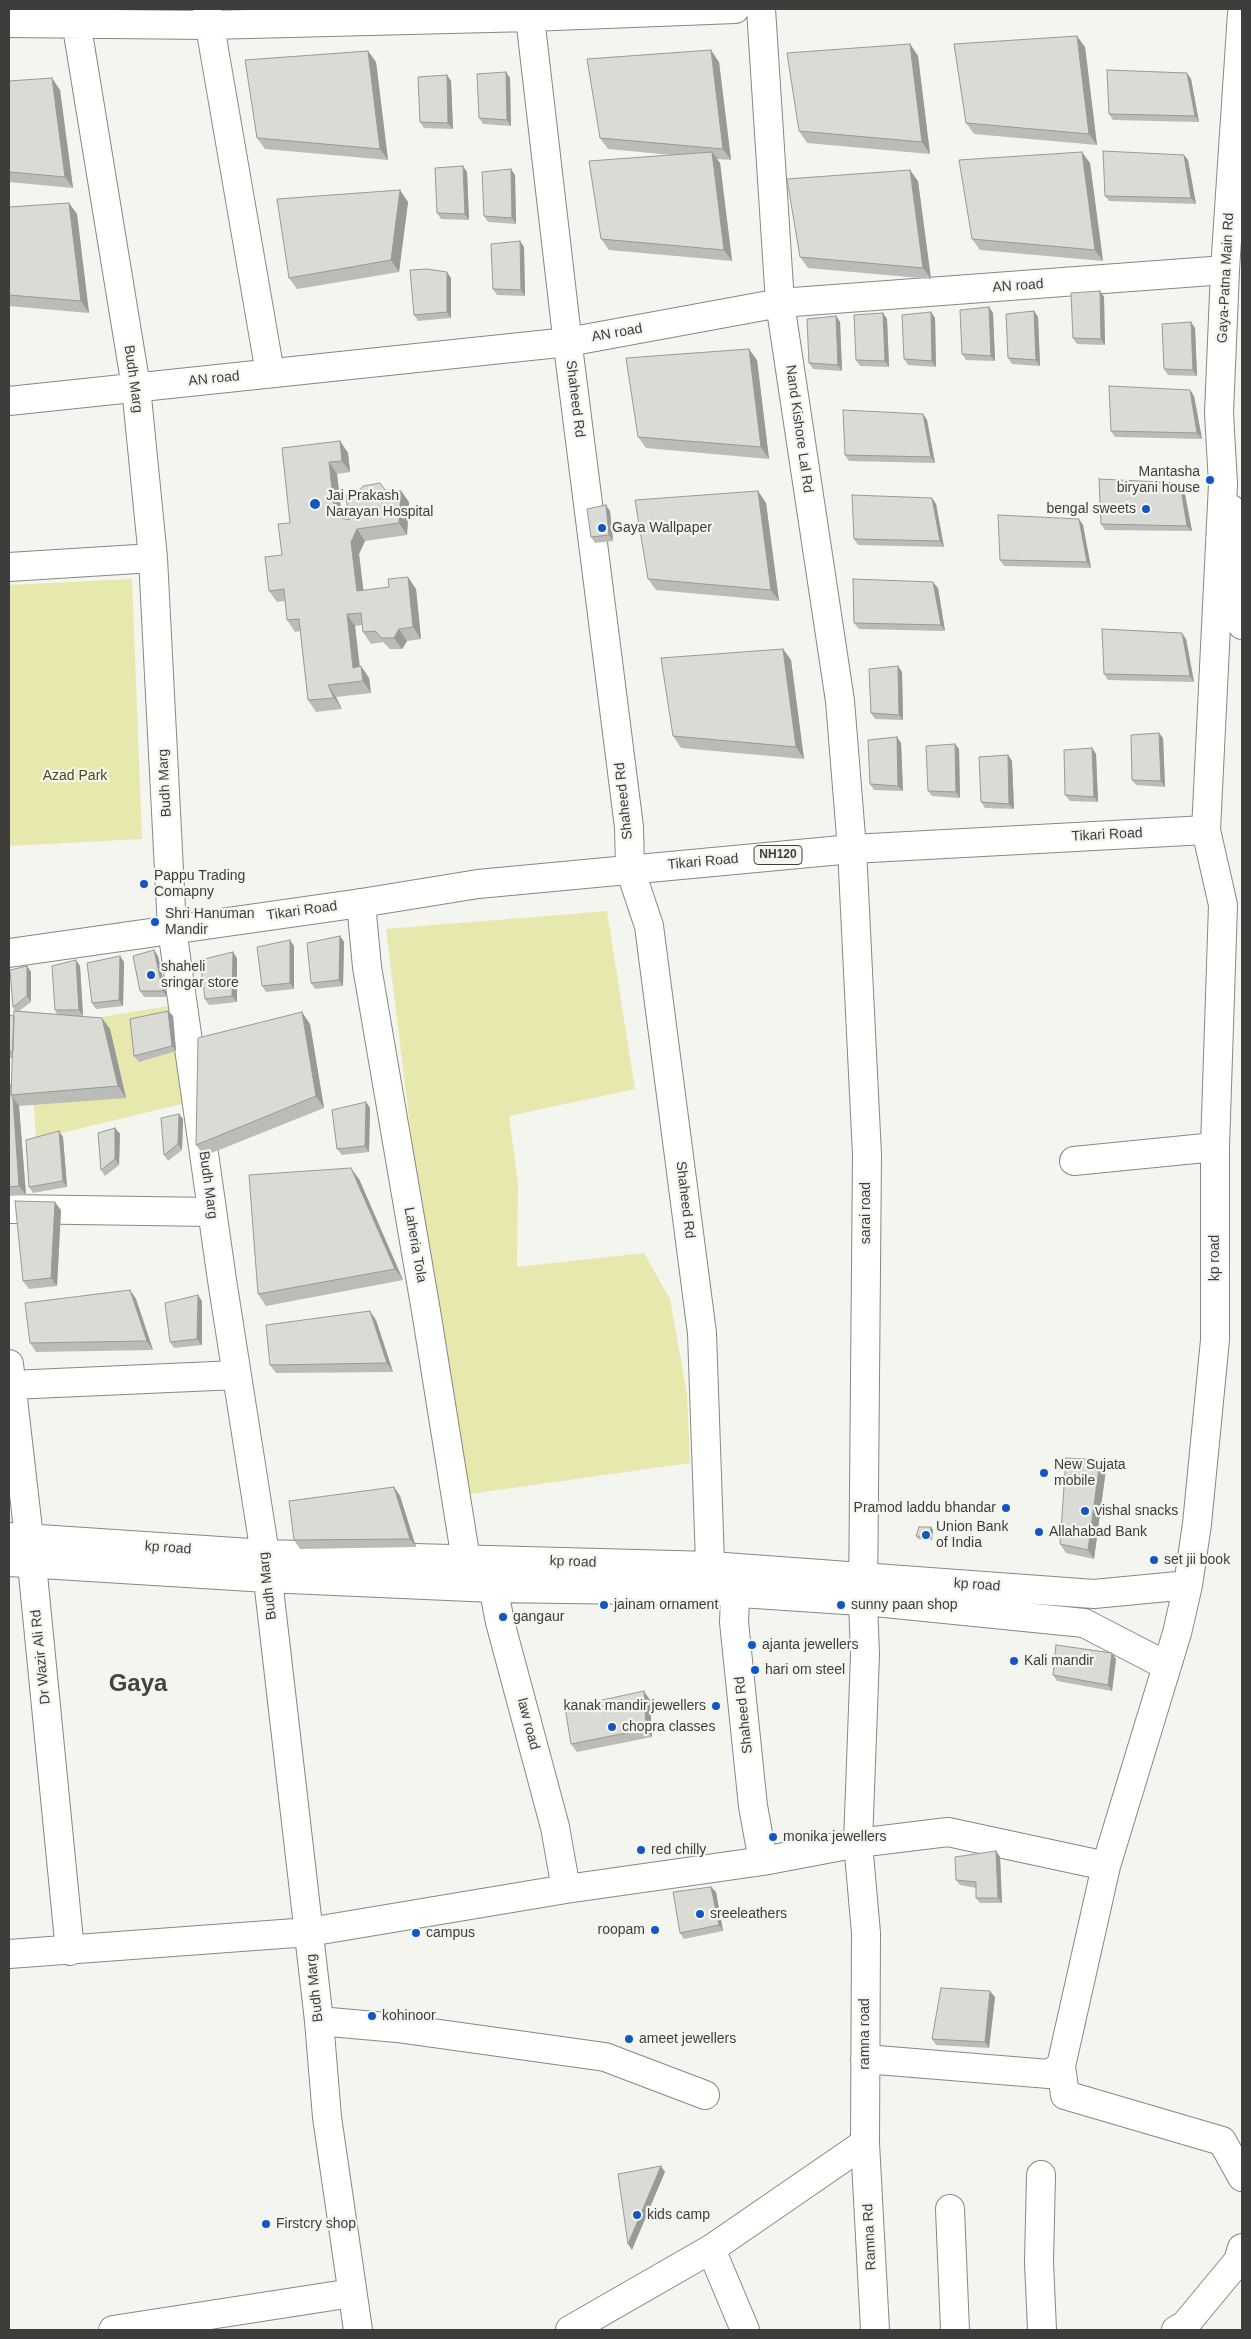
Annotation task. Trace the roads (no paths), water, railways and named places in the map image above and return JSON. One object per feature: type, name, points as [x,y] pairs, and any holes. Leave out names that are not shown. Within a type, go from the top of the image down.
[{"type":"main road","points":[[9,23],[75,17],[208,17],[735,9]]},
{"type":"main road","name":"Nand Kishore Lal Rd","points":[[761,9],[780,303],[840,701],[852,848]]},
{"type":"main road","name":"Shaheed Rd","points":[[530,13],[568,342],[628,827],[630,868],[649,926],[702,1333],[723,1579],[734,1622],[753,1806],[763,1861]]},
{"type":"main road","name":"Gaya-Patna Main Rd","points":[[1223,484],[1219,413],[1225,270],[1242,13]]},
{"type":"main road","name":"Budh Marg","points":[[75,17],[136,387],[153,558],[172,929],[212,1212],[266,1566],[319,2021],[327,2117],[358,2330]]},
{"type":"main road","points":[[208,17],[270,373]]},
{"type":"main road","name":"AN road","points":[[9,401],[568,342],[780,303],[1225,270]]},
{"type":"main road","points":[[1223,484],[1237,525],[1241,560],[1242,625]]},
{"type":"main road","points":[[1206,830],[1223,484]]},
{"type":"main road","points":[[9,567],[153,558]]},
{"type":"main road","name":"Tikari Road","points":[[9,953],[361,903],[478,884],[630,868],[852,848],[1206,830]]},
{"type":"main road","name":"kp road","points":[[266,1566],[477,1560],[864,1589],[1094,1594],[1188,1585],[1197,1524],[1215,1340],[1215,1147],[1223,905],[1206,830]]},
{"type":"main road","name":"sarai road","points":[[852,848],[867,1155],[864,1589]]},
{"type":"main road","name":"Laheria Tola","points":[[361,903],[367,968],[477,1560]]},
{"type":"main road","points":[[1074,1161],[1215,1147]]},
{"type":"main road","points":[[9,1210],[212,1212]]},
{"type":"main road","points":[[10,1375],[237,1375]]},
{"type":"main road","name":"Dr Wazir Ali Rd","points":[[10,1375],[20,1550],[70,1951]]},
{"type":"main road","name":"kp road","points":[[20,1550],[266,1566],[480,1587],[723,1579]]},
{"type":"main road","name":"law road","points":[[477,1560],[480,1587],[555,1826],[566,1889]]},
{"type":"main road","points":[[1188,1585],[1167,1666],[1106,1866],[1061,2066],[1065,2095],[1222,2141],[1242,2177]]},
{"type":"main road","name":"kp road","points":[[864,1589],[1084,1623],[1167,1666]]},
{"type":"main road","name":"ramna road","points":[[864,1589],[865,1655],[858,1843],[866,1934],[865,2143]]},
{"type":"main road","points":[[9,1954],[309,1932],[566,1889],[763,1861],[858,1843],[948,1832],[1106,1866]]},
{"type":"main road","points":[[319,2021],[397,2028],[605,2057],[705,2094]]},
{"type":"main road","points":[[865,2059],[1049,2074],[1061,2066]]},
{"type":"main road","points":[[570,2330],[711,2249],[865,2143]]},
{"type":"main road","name":"Ramna Rd","points":[[865,2143],[875,2330]]},
{"type":"main road","points":[[1041,2175],[1039,2262],[1042,2330]]},
{"type":"main road","points":[[950,2209],[955,2330]]},
{"type":"main road","points":[[1176,2330],[1185,2325],[1238,2261],[1242,2248]]},
{"type":"main road","points":[[711,2249],[745,2330]]},
{"type":"main road","points":[[113,2330],[352,2293]]},
{"type":"place","name":"Mantasha biryani house","points":[[1210,480]]},
{"type":"place","name":"Jai Prakash Narayan Hospital","points":[[315,504]]},
{"type":"place","name":"bengal sweets","points":[[1146,509]]},
{"type":"place","name":"Gaya Wallpaper","points":[[602,528]]},
{"type":"place","name":"Pappu Trading Comapny","points":[[144,884]]},
{"type":"place","name":"Shri Hanuman Mandir","points":[[155,922]]},
{"type":"place","name":"shaheli sringar store","points":[[151,975]]},
{"type":"place","name":"New Sujata mobile","points":[[1044,1473]]},
{"type":"place","name":"Pramod laddu bhandar","points":[[1006,1508]]},
{"type":"place","name":"vishal snacks","points":[[1085,1511]]},
{"type":"place","name":"Allahabad Bank","points":[[1039,1532]]},
{"type":"place","name":"Union Bank of India","points":[[926,1535]]},
{"type":"place","name":"set jii book","points":[[1154,1560]]},
{"type":"place","name":"jainam ornament","points":[[604,1605]]},
{"type":"place","name":"sunny paan shop","points":[[841,1605]]},
{"type":"place","name":"gangaur","points":[[503,1617]]},
{"type":"place","name":"ajanta jewellers","points":[[752,1645]]},
{"type":"place","name":"Kali mandir","points":[[1014,1661]]},
{"type":"place","name":"hari om steel","points":[[755,1670]]},
{"type":"place","name":"kanak mandir jewellers","points":[[716,1706]]},
{"type":"place","name":"chopra classes","points":[[612,1727]]},
{"type":"place","name":"monika jewellers","points":[[773,1837]]},
{"type":"place","name":"red chilly","points":[[641,1850]]},
{"type":"place","name":"sreeleathers","points":[[700,1914]]},
{"type":"place","name":"roopam","points":[[655,1930]]},
{"type":"place","name":"campus","points":[[416,1933]]},
{"type":"place","name":"kohinoor","points":[[372,2016]]},
{"type":"place","name":"ameet jewellers","points":[[629,2039]]},
{"type":"place","name":"kids camp","points":[[637,2215]]},
{"type":"place","name":"Firstcry shop","points":[[266,2224]]},
{"type":"district","name":"Gaya","points":[[138,1684]]},
{"type":"park label","name":"Azad Park","points":[[75,776]]}]
